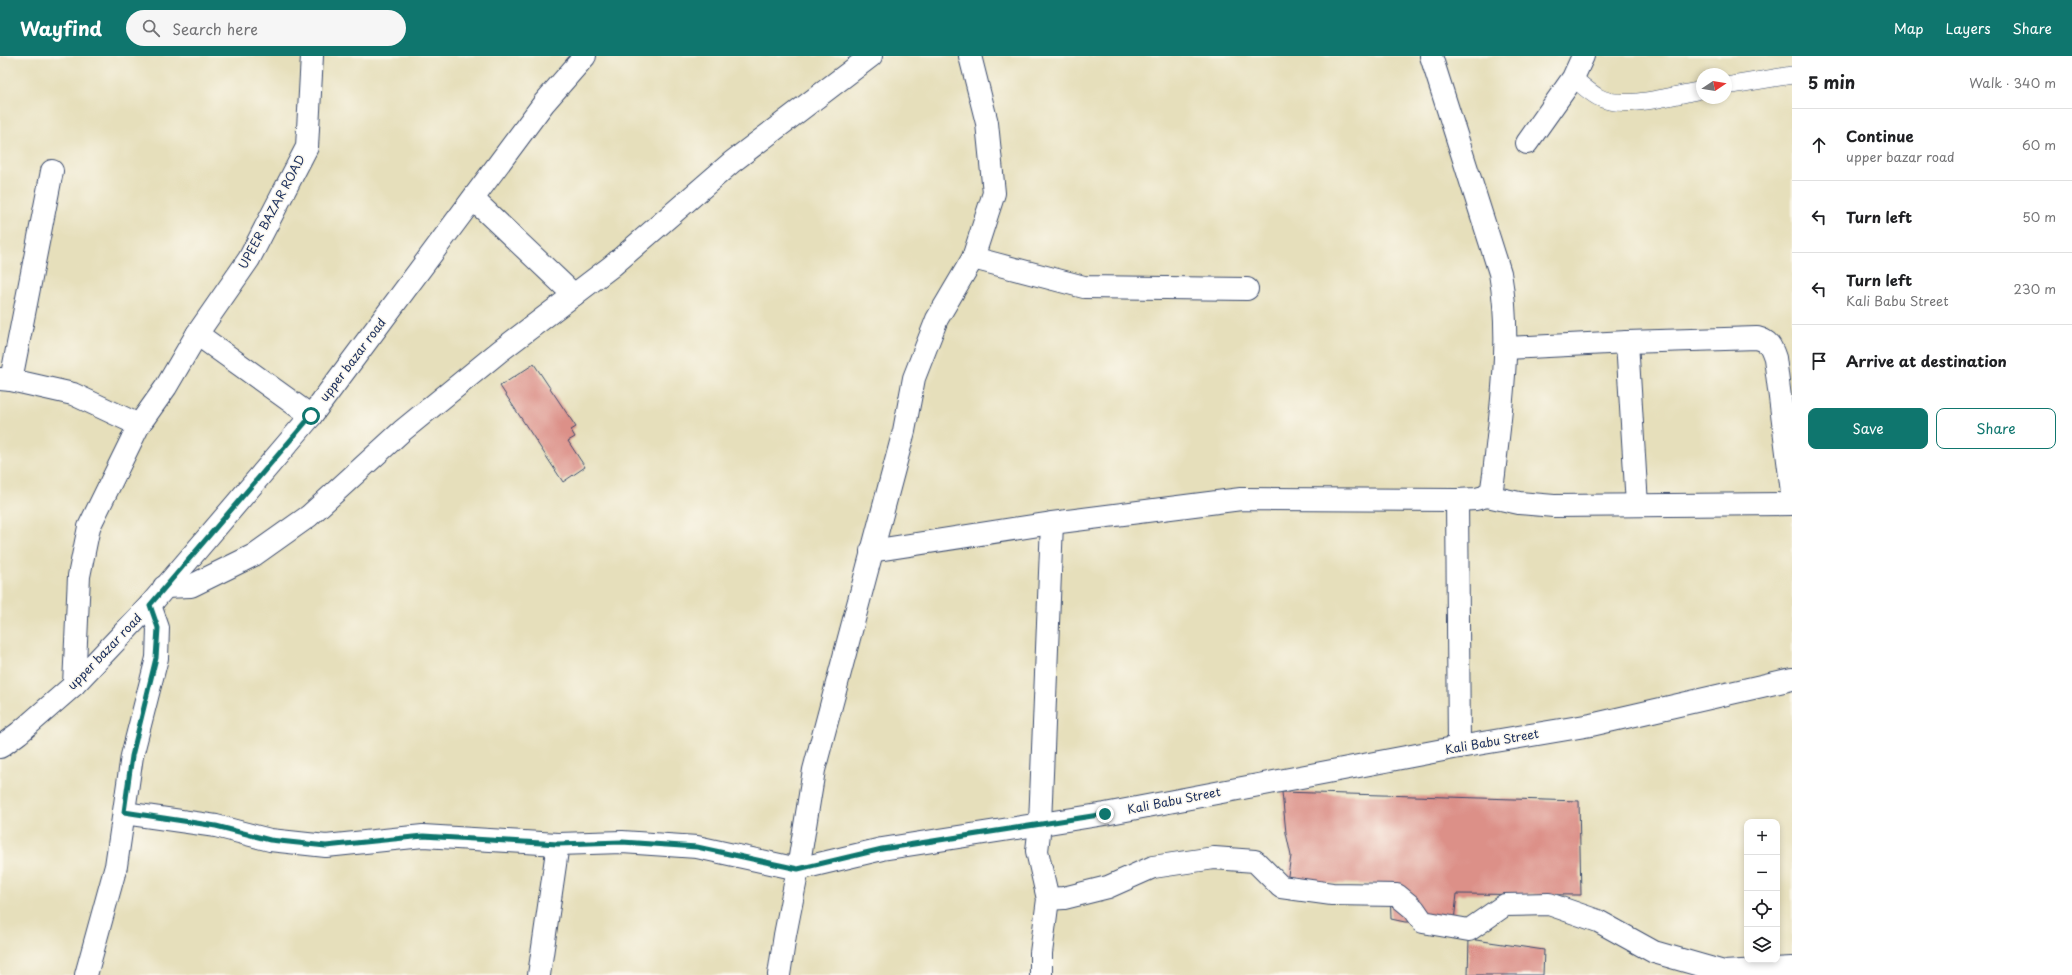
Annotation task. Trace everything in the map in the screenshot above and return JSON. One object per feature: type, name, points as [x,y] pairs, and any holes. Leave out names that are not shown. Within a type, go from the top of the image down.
[{"type":"street","name":"UPEER BAZAR ROAD","points":[[74,685],[79,576],[89,527],[139,426],[166,387],[197,334],[248,259],[307,147],[312,56]]},
{"type":"street","name":"upper bazar road","points":[[0,747],[19,733],[74,685],[150,605],[311,416],[544,103],[585,56]]},
{"type":"street","points":[[164,587],[191,586],[254,555],[310,516],[402,431],[500,351],[612,266],[732,162],[871,56]]},
{"type":"street","points":[[779,975],[784,935],[798,869],[814,770],[904,431],[914,378],[937,319],[973,258],[994,193],[987,123],[970,56]]},
{"type":"street","points":[[1431,56],[1500,273],[1505,309],[1507,348],[1494,474],[1492,488],[1487,496]]},
{"type":"street","points":[[1527,144],[1573,78],[1583,56]]},
{"type":"street","points":[[52,171],[6,379],[72,394],[139,426]]},
{"type":"street","points":[[473,198],[574,295]]},
{"type":"street","points":[[973,258],[1084,287],[1248,288]]},
{"type":"street","points":[[197,334],[311,416]]},
{"type":"street","points":[[1507,348],[1627,342],[1757,338],[1765,340],[1771,346],[1775,358],[1792,492]]},
{"type":"street","points":[[1627,342],[1637,505]]},
{"type":"street","points":[[871,552],[1052,522],[1241,498],[1458,500],[1476,499],[1487,496],[1519,503],[1554,506],[1792,504]]},
{"type":"street","points":[[1458,500],[1459,747]]},
{"type":"street","points":[[1041,975],[1041,953],[1048,899],[1037,852],[1040,824],[1052,522]]},
{"type":"street","points":[[86,975],[116,866],[132,756],[156,658],[158,628],[150,605]]},
{"type":"street","name":"Kali Babu Street","points":[[124,812],[216,826],[270,840],[326,846],[423,836],[558,844],[622,842],[697,847],[798,869],[882,849],[1105,814],[1459,747],[1591,725],[1792,679]]},
{"type":"street","points":[[539,975],[558,844]]},
{"type":"street","points":[[1048,899],[1064,898],[1108,887],[1153,867],[1214,858],[1255,861],[1281,887],[1332,894],[1397,895],[1414,909],[1423,922],[1469,930],[1506,905],[1549,904],[1598,921],[1654,952],[1724,972],[1792,968]]},
{"type":"lane","points":[[1732,85],[1792,75]]},
{"type":"lane","points":[[1573,78],[1598,97],[1612,102],[1627,103],[1696,91]]},
{"type":"building","points":[[534,364],[576,427],[571,430],[575,437],[568,441],[585,467],[563,482],[500,386]]},
{"type":"building","points":[[1282,792],[1579,801],[1581,895],[1457,894],[1454,921],[1405,922],[1391,919],[1390,885],[1287,882],[1291,856],[1286,833]]},
{"type":"building","points":[[1469,939],[1544,950],[1543,975],[1468,975]]},
{"type":"route","points":[[311,416],[150,605],[158,628],[156,658],[132,756],[124,812],[216,826],[270,840],[326,846],[423,836],[499,842],[558,844],[622,842],[697,847],[798,869],[882,849],[1105,814]]}]
